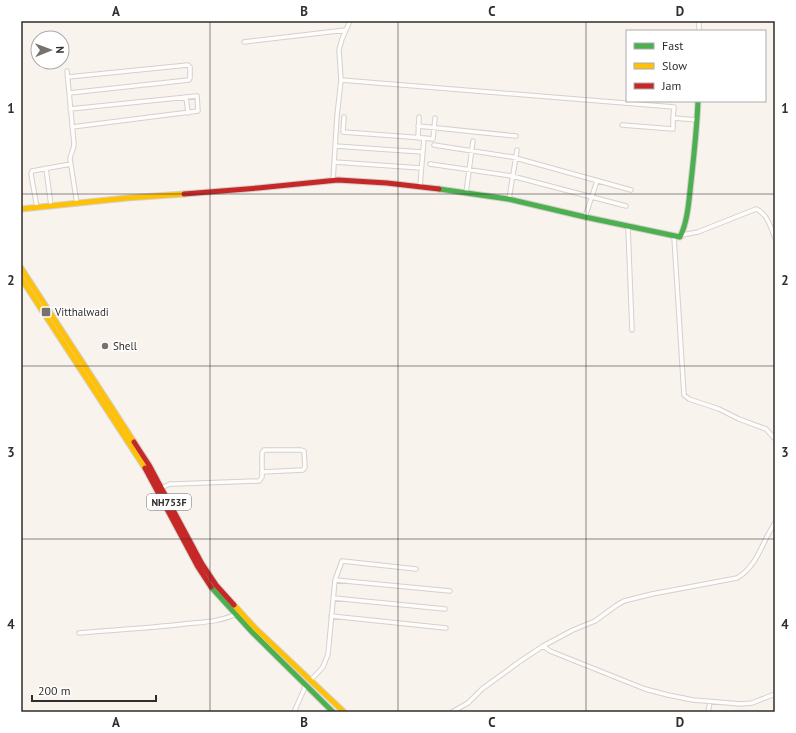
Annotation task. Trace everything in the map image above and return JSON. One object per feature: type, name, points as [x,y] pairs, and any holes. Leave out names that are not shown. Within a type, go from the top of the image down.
[{"type":"main road","points":[[21,210],[151,196],[333,181],[387,183],[466,192],[509,199],[628,227],[680,237],[682,234],[688,205],[698,102]]},
{"type":"main road","name":"NH753F","points":[[21,268],[149,465],[202,564],[216,585],[255,628],[344,712]]},
{"type":"main road","name":"NH753F","points":[[21,278],[144,468],[198,567],[212,589],[252,632],[334,712]]},
{"type":"street","points":[[333,181],[341,80],[339,50],[350,21]]},
{"type":"street","points":[[244,42],[346,30]]},
{"type":"street","points":[[68,77],[188,65],[190,67],[190,78],[188,80],[69,93]]},
{"type":"street","points":[[67,71],[74,147],[70,156],[77,204]]},
{"type":"street","points":[[341,80],[674,107],[673,129],[622,125]]},
{"type":"street","points":[[70,109],[196,96],[198,111],[72,127]]},
{"type":"street","points":[[186,97],[188,113]]},
{"type":"street","points":[[344,117],[343,132],[433,139],[435,118]]},
{"type":"street","points":[[418,138],[419,117]]},
{"type":"street","points":[[673,118],[697,120]]},
{"type":"street","points":[[418,126],[516,136]]},
{"type":"street","points":[[420,186],[424,138]]},
{"type":"street","points":[[466,192],[473,141]]},
{"type":"street","points":[[434,145],[516,158],[631,190]]},
{"type":"street","points":[[335,146],[422,152]]},
{"type":"street","points":[[509,199],[517,150]]},
{"type":"street","points":[[334,162],[421,168]]},
{"type":"street","points":[[37,208],[31,172],[33,170],[71,164]]},
{"type":"street","points":[[430,164],[513,176],[626,206]]},
{"type":"street","points":[[46,168],[51,206]]},
{"type":"street","points":[[585,217],[597,181]]},
{"type":"street","points":[[682,234],[698,232],[756,209],[765,215],[775,238]]},
{"type":"street","points":[[770,226],[775,226]]},
{"type":"street","points":[[628,227],[632,330]]},
{"type":"street","points":[[674,237],[684,395],[689,399],[719,409],[766,430],[775,439]]},
{"type":"street","points":[[161,488],[174,484],[259,481],[261,479],[262,472],[262,452],[264,450],[304,451],[305,467],[303,470],[262,472]]},
{"type":"street","points":[[452,712],[468,703],[497,677],[543,646],[594,621],[624,601],[652,594],[737,578],[744,575],[752,564],[769,530],[775,523]]},
{"type":"street","points":[[311,680],[323,667],[327,658],[335,580],[342,561],[416,569]]},
{"type":"street","points":[[335,580],[450,591]]},
{"type":"street","points":[[333,598],[445,608]]},
{"type":"street","points":[[79,633],[176,625],[228,618],[236,614]]},
{"type":"street","points":[[332,616],[446,628]]},
{"type":"street","points":[[543,646],[550,651],[645,689],[668,695],[710,702],[747,704],[775,694]]},
{"type":"street","points":[[294,712],[306,685]]},
{"type":"street","points":[[708,712],[710,702]]},
{"type":"traffic: fast","points":[[439,189],[508,199],[680,237],[685,224],[689,203],[698,102]]},
{"type":"traffic: fast","points":[[211,587],[252,632],[333,712]]},
{"type":"traffic: slow","points":[[21,209],[127,198],[184,194]]},
{"type":"traffic: slow","points":[[21,268],[134,442]]},
{"type":"traffic: slow","points":[[21,278],[145,468]]},
{"type":"traffic: slow","points":[[234,605],[255,628],[344,712]]},
{"type":"traffic: jam","points":[[184,194],[338,180],[387,183],[439,189]]},
{"type":"traffic: jam","points":[[134,442],[149,465],[202,564],[216,585],[234,605]]},
{"type":"traffic: jam","points":[[145,468],[198,567],[211,587]]},
{"type":"place","name":"Vitthalwadi","points":[[46,312]]},
{"type":"place","name":"Shell","points":[[105,346]]}]
